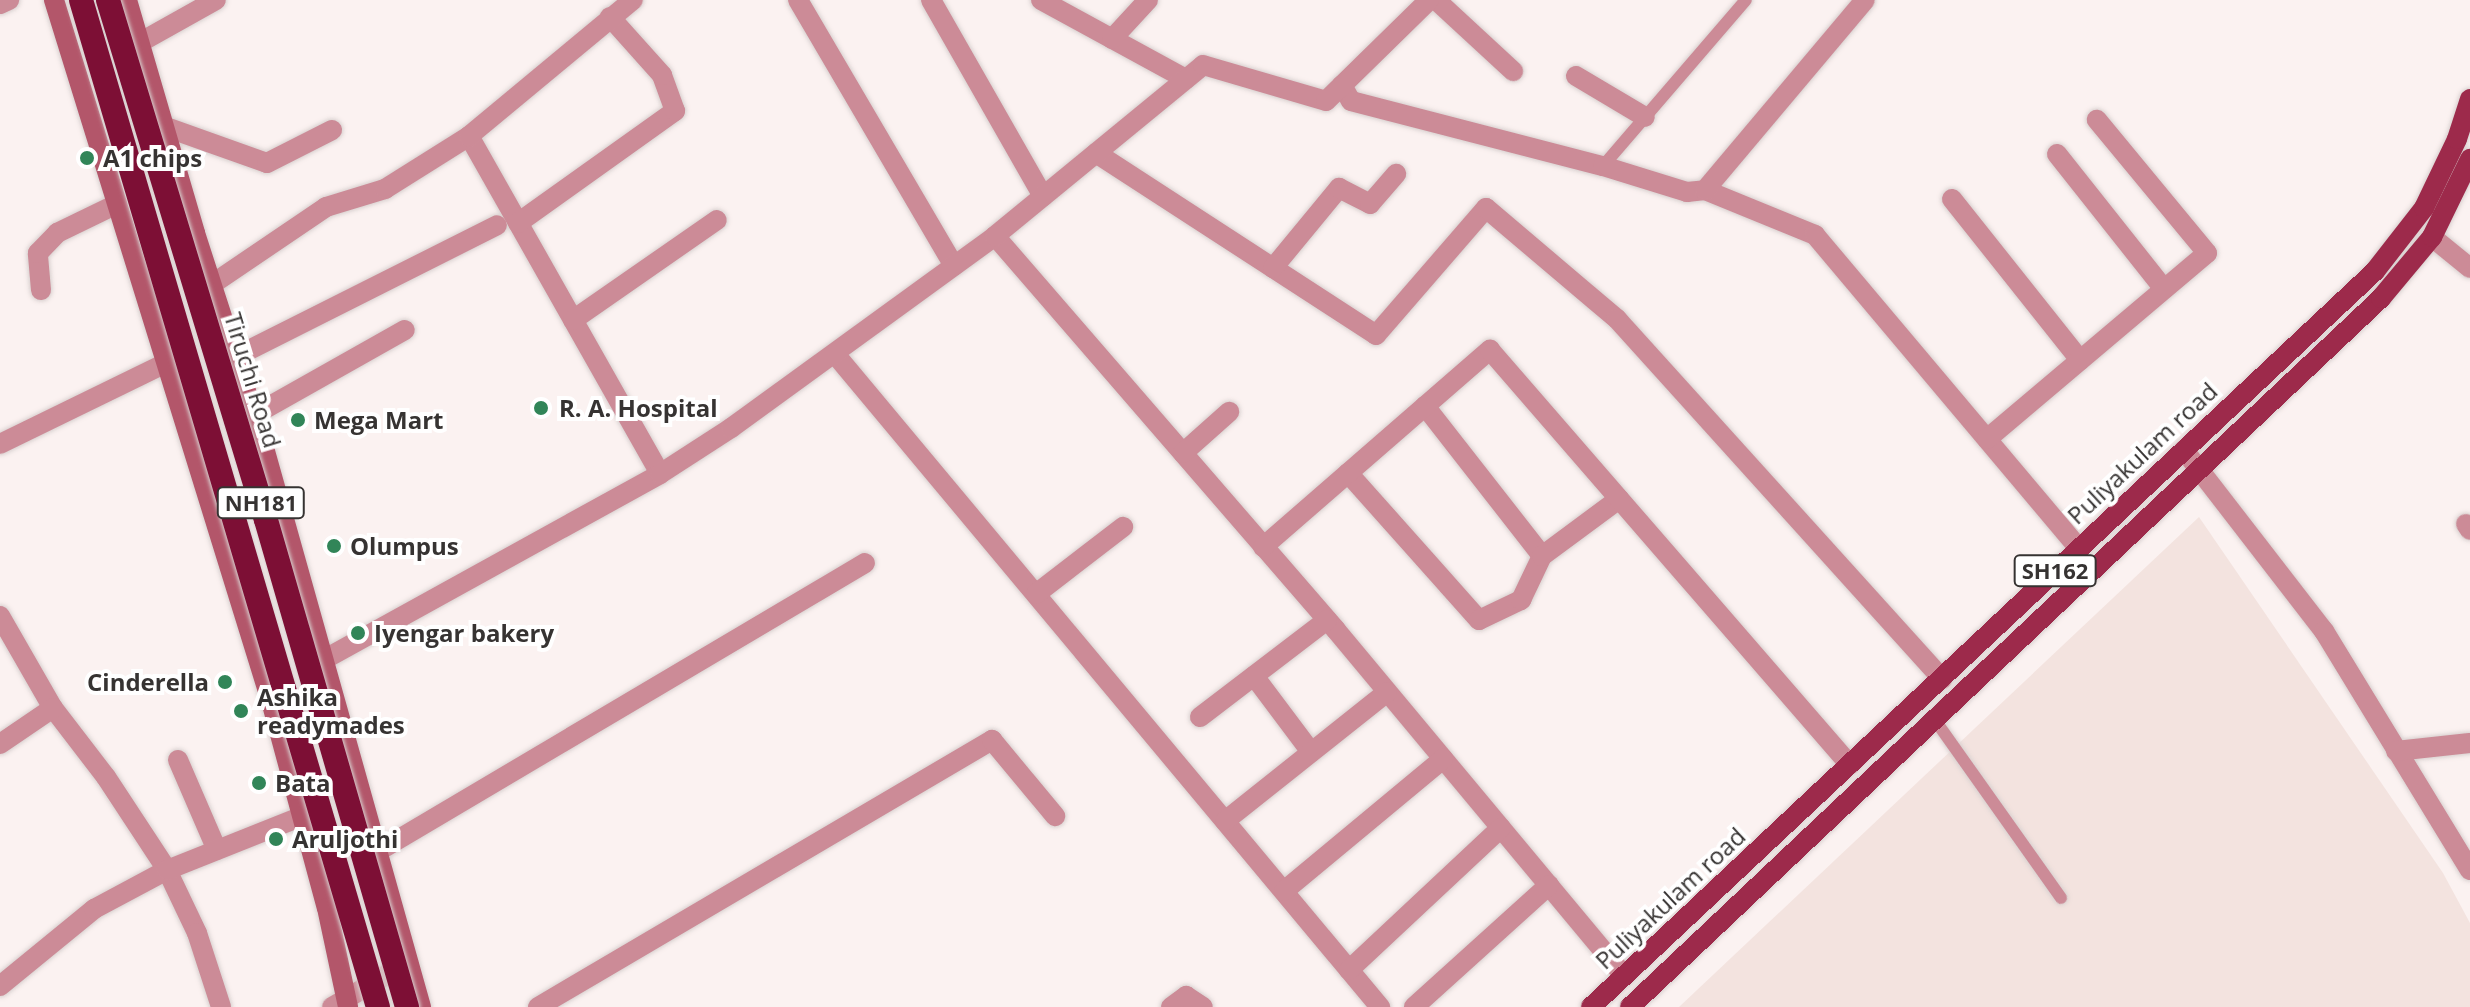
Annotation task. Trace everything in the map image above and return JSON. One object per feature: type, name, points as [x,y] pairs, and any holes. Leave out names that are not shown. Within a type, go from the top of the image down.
[{"type":"highway","name":"NH181","points":[[81,0],[378,1007]]},
{"type":"highway","name":"Tiruchi Road","points":[[108,0],[271,534],[407,1007]]},
{"type":"main road","name":"Puliyakulam road","points":[[1591,1007],[2375,271],[2424,208],[2457,139],[2470,99]]},
{"type":"main road","name":"SH162","points":[[1630,1007],[2381,298],[2432,237],[2470,159]]},
{"type":"street","points":[[0,4],[9,0]]},
{"type":"street","points":[[54,0],[164,364],[271,701],[303,816],[342,1004],[408,962]]},
{"type":"street","points":[[127,0],[211,285],[254,415],[421,1007]]},
{"type":"street","points":[[139,43],[216,0]]},
{"type":"street","points":[[211,285],[326,207],[385,189],[469,136],[633,0]]},
{"type":"street","points":[[798,0],[954,266]]},
{"type":"street","points":[[931,0],[1043,196]]},
{"type":"street","points":[[1041,0],[1186,79]]},
{"type":"street","points":[[1112,39],[1148,0]]},
{"type":"street","points":[[325,659],[660,474],[835,354],[995,236],[1203,65],[1326,101],[1429,0]]},
{"type":"street","points":[[1436,0],[1513,71]]},
{"type":"street","points":[[1705,190],[1865,0]]},
{"type":"street","points":[[235,357],[508,224],[675,111],[662,75],[610,17]]},
{"type":"street","points":[[1576,76],[1645,117]]},
{"type":"street","points":[[1342,85],[1351,101],[1603,166],[1687,192],[1705,190],[1815,235],[2079,548]]},
{"type":"street","points":[[1987,439],[2207,253],[2097,120]]},
{"type":"street","points":[[163,126],[267,163],[332,130]]},
{"type":"street","points":[[469,136],[508,224],[573,320],[660,474]]},
{"type":"street","points":[[1096,153],[1376,335],[1486,208],[1617,319],[1942,679]]},
{"type":"street","points":[[2057,154],[2164,289]]},
{"type":"street","points":[[1273,268],[1339,188],[1370,204],[1396,174]]},
{"type":"street","points":[[1952,199],[2080,360]]},
{"type":"street","points":[[41,290],[38,253],[57,233],[117,204]]},
{"type":"street","points":[[573,320],[717,220]]},
{"type":"street","points":[[995,236],[1327,620],[1624,976]]},
{"type":"street","points":[[2432,237],[2470,268]]},
{"type":"street","points":[[254,415],[405,330]]},
{"type":"street","points":[[1263,547],[1490,350],[1850,765]]},
{"type":"street","points":[[835,354],[1380,1007]]},
{"type":"street","points":[[0,444],[164,364]]},
{"type":"street","points":[[1425,406],[1542,556]]},
{"type":"street","points":[[1183,453],[1229,412]]},
{"type":"street","points":[[2184,450],[2201,468],[2324,631],[2470,870]]},
{"type":"street","points":[[1348,473],[1479,620],[1521,600],[1542,556],[1619,499]]},
{"type":"street","points":[[1036,594],[1123,527]]},
{"type":"street","points":[[377,852],[865,563]]},
{"type":"street","points":[[0,616],[53,708],[106,777],[167,870],[197,933],[221,1007]]},
{"type":"street","points":[[1200,717],[1327,620]]},
{"type":"street","points":[[1254,676],[1311,752]]},
{"type":"street","points":[[1225,821],[1387,692]]},
{"type":"street","points":[[0,744],[53,708]]},
{"type":"street","points":[[538,1007],[992,740],[1055,816]]},
{"type":"street","points":[[2396,751],[2470,743]]},
{"type":"street","points":[[1284,891],[1443,759]]},
{"type":"street","points":[[178,760],[217,850]]},
{"type":"street","points":[[0,986],[94,909],[167,870],[303,816]]},
{"type":"street","points":[[1349,970],[1501,828]]},
{"type":"street","points":[[1414,1007],[1549,885]]},
{"type":"street","points":[[1171,1007],[1186,996],[1203,1007]]},
{"type":"lane","points":[[1603,166],[1746,0]]},
{"type":"lane","points":[[1935,720],[2061,898]]},
{"type":"shaded area","points":[[2199,517],[2443,873],[2470,923],[2470,1007],[1679,1007]]},
{"type":"place","name":"A1 chips","points":[[87,158]]},
{"type":"place","name":"R. A. Hospital","points":[[541,408]]},
{"type":"place","name":"Mega Mart","points":[[298,420]]},
{"type":"place","name":"Olumpus","points":[[334,546]]},
{"type":"place","name":"Iyengar bakery","points":[[358,633]]},
{"type":"place","name":"Cinderella","points":[[225,682]]},
{"type":"place","name":"Ashika readymades","points":[[241,711]]},
{"type":"place","name":"Bata","points":[[259,783]]},
{"type":"place","name":"Aruljothi","points":[[276,839]]}]
